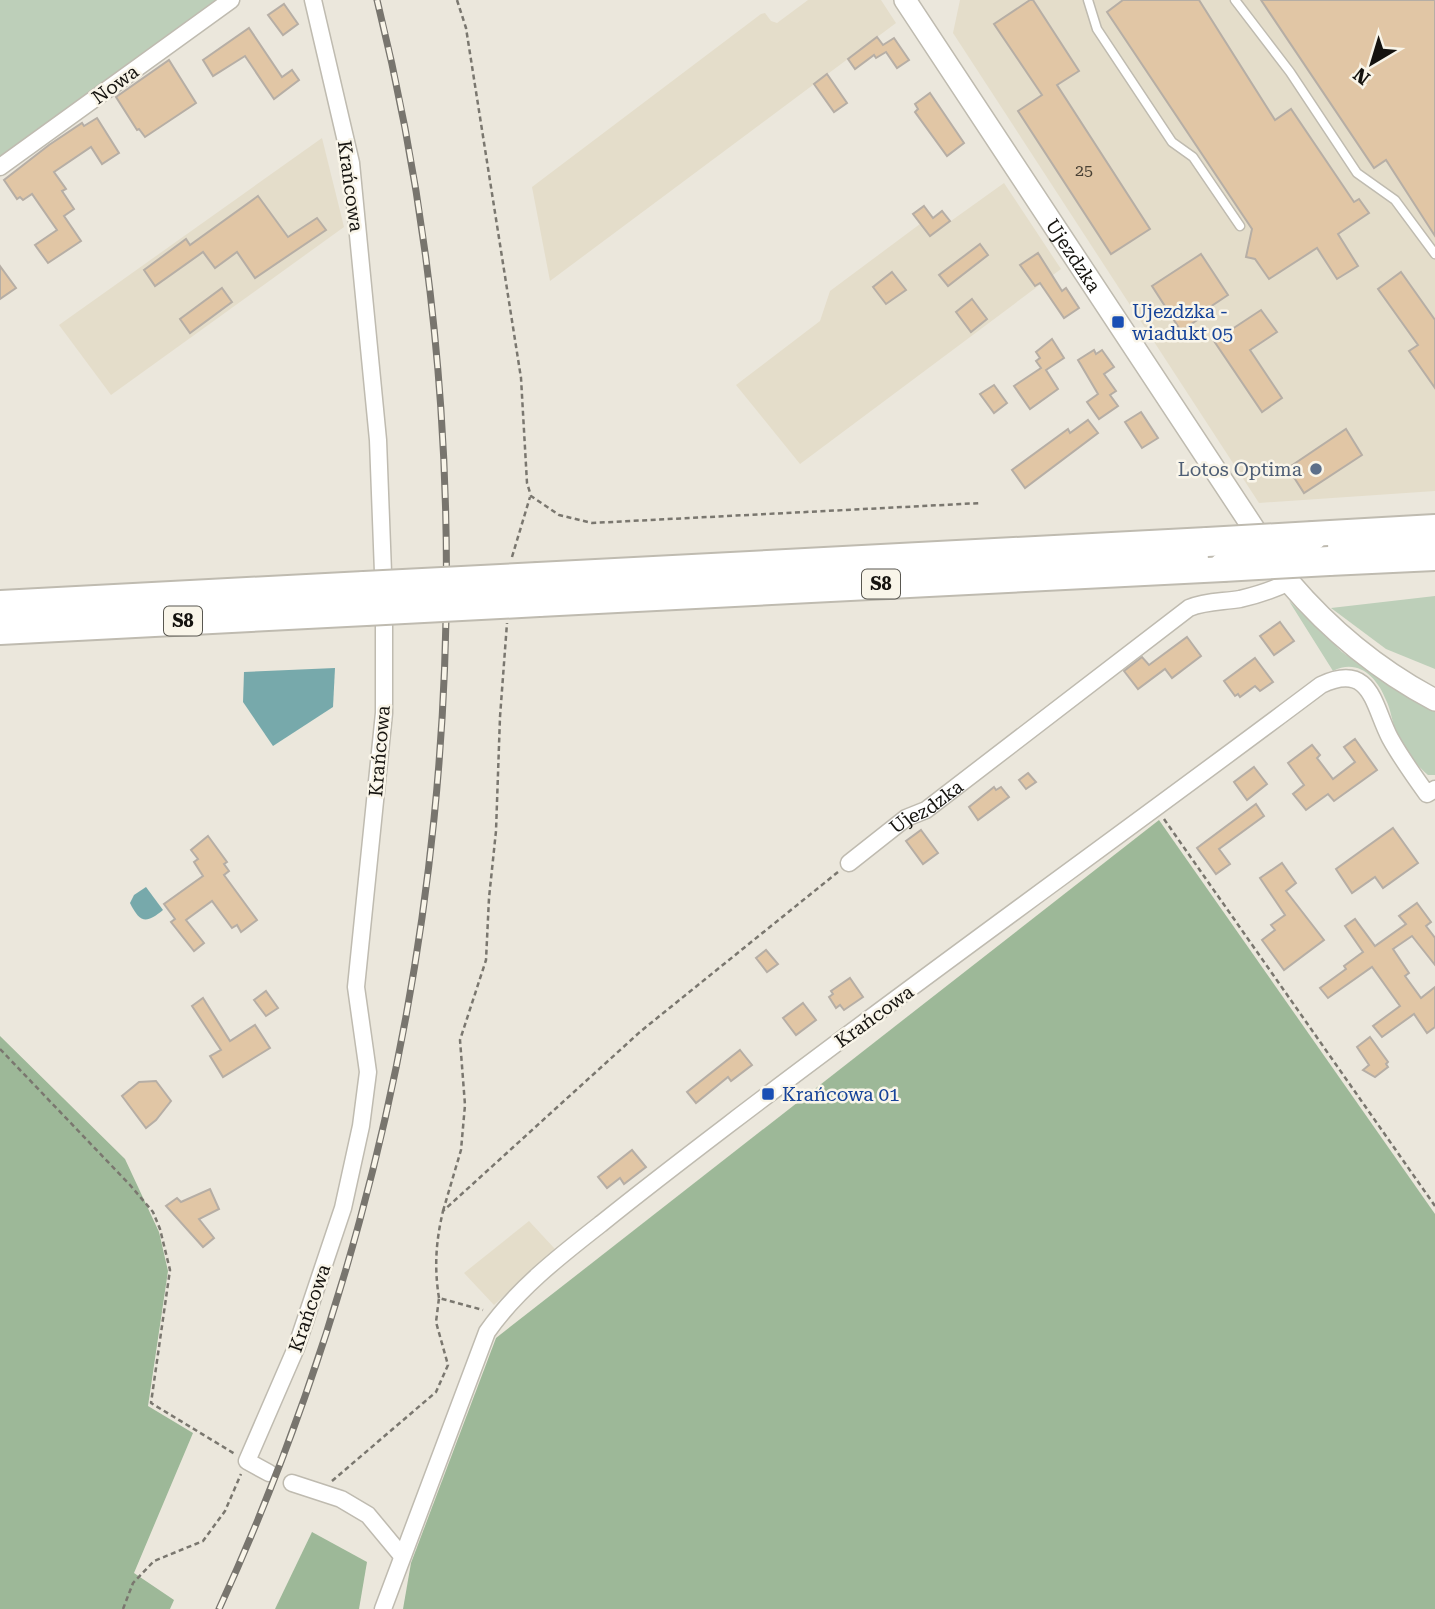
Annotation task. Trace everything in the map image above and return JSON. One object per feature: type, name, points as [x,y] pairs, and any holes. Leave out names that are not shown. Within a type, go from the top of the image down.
[{"type":"highway","name":"S8","points":[[0,630],[365,599],[1435,529]]},
{"type":"highway","name":"S8","points":[[539,589],[1223,567],[1435,556]]},
{"type":"highway","name":"S8","points":[[0,605],[365,599]]},
{"type":"main road","name":"Ujezdzka","points":[[905,0],[1289,582],[1322,618],[1376,662],[1435,700]]},
{"type":"main road","name":"Ujezdzka","points":[[1376,662],[1435,684]]},
{"type":"street","name":"Nowa","points":[[0,167],[231,0]]},
{"type":"street","name":"Krańcowa","points":[[247,1461],[296,1348],[343,1208],[361,1126],[368,1072],[356,987],[384,713],[384,599],[378,440],[351,163],[313,0]]},
{"type":"street","name":"Ujezdzka","points":[[849,863],[906,818],[926,810],[1189,608],[1201,603],[1251,596],[1289,582]]},
{"type":"street","name":"Krańcowa","points":[[383,1609],[487,1332],[500,1314],[535,1278],[664,1173],[1321,685],[1333,679],[1357,681],[1368,689],[1399,756],[1432,796]]},
{"type":"street","points":[[247,1461],[269,1473]]},
{"type":"street","points":[[292,1483],[319,1491],[368,1515],[402,1556]]},
{"type":"lane","points":[[1088,0],[1097,29],[1172,142],[1193,157],[1240,226]]},
{"type":"lane","points":[[1235,0],[1290,72],[1357,173],[1395,200],[1435,254]]},
{"type":"path","points":[[457,0],[466,28],[521,378],[527,483],[531,496],[513,553],[512,566]]},
{"type":"path","points":[[531,496],[559,515],[592,523],[981,503]]},
{"type":"path","points":[[319,1491],[436,1392],[448,1365],[436,1322],[439,1298],[435,1272],[436,1243],[461,1150],[465,1105],[460,1040],[486,960],[508,621]]},
{"type":"path","points":[[1156,809],[1435,1206]]},
{"type":"path","points":[[443,1210],[641,1031],[849,863]]},
{"type":"path","points":[[0,1049],[153,1212],[170,1270],[151,1402],[247,1461],[225,1511],[203,1541],[154,1561],[133,1583],[123,1609]]},
{"type":"path","points":[[439,1298],[500,1314]]},
{"type":"shaded area","points":[[808,0],[881,0],[896,23],[550,281],[532,187],[761,14],[765,13],[771,21],[777,23]]},
{"type":"shaded area","points":[[960,0],[1435,0],[1435,491],[1259,503],[953,33]]},
{"type":"shaded area","points":[[322,138],[344,227],[111,395],[59,325]]},
{"type":"shaded area","points":[[1004,183],[1061,269],[800,464],[736,385],[820,321],[830,291],[920,224],[930,236]]},
{"type":"shaded area","points":[[529,1221],[555,1249],[494,1305],[464,1273]]},
{"type":"green space","points":[[0,0],[221,0],[0,160]]},
{"type":"green space","points":[[1435,596],[1435,669],[1386,649],[1331,608]]},
{"type":"green space","points":[[1289,601],[1342,652],[1372,673],[1435,708],[1435,775],[1428,775],[1406,749],[1396,731],[1382,692],[1372,677],[1358,668],[1333,671]]},
{"type":"green space","points":[[1159,820],[1435,1214],[1435,1609],[403,1609],[411,1563],[496,1338]]},
{"type":"green space","points":[[0,1036],[125,1159],[159,1232],[168,1271],[148,1406],[193,1433],[134,1573],[174,1600],[170,1609],[0,1609]]},
{"type":"green space","points":[[312,1532],[367,1562],[359,1609],[275,1609]]},
{"type":"water","points":[[335,668],[333,707],[273,746],[243,702],[244,672]]},
{"type":"water","points":[[146,887],[163,910],[152,918],[144,919],[140,918],[130,903],[134,895]]},
{"type":"building","points":[[1033,0],[1079,71],[1057,85],[1150,229],[1111,254],[1018,111],[1042,95],[994,24]]},
{"type":"building","points":[[1123,0],[1199,0],[1275,120],[1291,109],[1354,202],[1359,199],[1369,213],[1338,234],[1358,266],[1337,279],[1317,248],[1269,279],[1255,259],[1246,257],[1252,229],[1107,12]]},
{"type":"building","points":[[1261,0],[1435,0],[1435,236],[1386,160],[1374,168]]},
{"type":"building","points":[[284,4],[298,24],[283,35],[268,15]]},
{"type":"building","points":[[249,28],[282,77],[292,70],[299,80],[274,99],[245,56],[213,76],[203,60]]},
{"type":"building","points":[[877,37],[883,45],[894,38],[909,60],[897,68],[886,52],[876,58],[874,55],[855,69],[848,59]]},
{"type":"building","points":[[169,60],[196,103],[145,137],[137,130],[116,97]]},
{"type":"building","points":[[827,74],[847,103],[834,112],[814,84]]},
{"type":"building","points":[[930,93],[964,143],[947,156],[915,112],[918,109],[915,104]]},
{"type":"building","points":[[97,118],[119,153],[102,164],[91,147],[54,172],[66,189],[62,191],[74,209],[64,216],[81,241],[48,263],[35,245],[57,230],[32,194],[23,200],[20,197],[17,199],[4,180],[82,123],[84,126]]},
{"type":"building","points":[[258,196],[288,237],[317,218],[326,230],[255,278],[237,252],[215,268],[203,252],[155,286],[144,270],[186,239],[190,245]]},
{"type":"building","points":[[924,206],[933,218],[942,211],[950,221],[930,236],[913,214]]},
{"type":"building","points":[[980,244],[988,255],[948,286],[939,275]]},
{"type":"building","points":[[1038,253],[1062,291],[1066,288],[1079,308],[1064,318],[1040,283],[1035,286],[1020,265]]},
{"type":"building","points":[[1201,254],[1228,295],[1201,313],[1203,316],[1181,331],[1152,286]]},
{"type":"building","points":[[0,266],[16,288],[0,299]]},
{"type":"building","points":[[892,272],[906,290],[886,304],[873,287]]},
{"type":"building","points":[[1401,272],[1435,320],[1435,388],[1409,351],[1418,345],[1378,289]]},
{"type":"building","points":[[222,288],[232,302],[190,333],[180,319]]},
{"type":"building","points":[[972,299],[987,319],[971,332],[956,312]]},
{"type":"building","points":[[1261,310],[1277,332],[1250,350],[1282,398],[1262,412],[1214,341]]},
{"type":"building","points":[[1052,339],[1064,358],[1046,370],[1058,389],[1030,409],[1014,386],[1041,368],[1036,361],[1040,358],[1036,352]]},
{"type":"building","points":[[1094,350],[1096,354],[1102,350],[1114,367],[1104,374],[1116,391],[1110,395],[1118,406],[1099,419],[1087,402],[1098,394],[1078,360]]},
{"type":"building","points":[[994,385],[1007,403],[994,413],[980,394]]},
{"type":"building","points":[[1141,412],[1158,438],[1142,448],[1125,422]]},
{"type":"building","points":[[1088,420],[1098,433],[1025,488],[1012,470],[1068,429],[1070,433]]},
{"type":"building","points":[[1346,429],[1362,455],[1304,493],[1288,468]]},
{"type":"building","points":[[1280,622],[1294,641],[1274,655],[1260,636]]},
{"type":"building","points":[[1187,637],[1201,656],[1172,678],[1165,669],[1138,689],[1124,671],[1142,657],[1149,665]]},
{"type":"building","points":[[1255,658],[1273,682],[1260,691],[1255,686],[1240,697],[1238,694],[1235,696],[1224,681]]},
{"type":"building","points":[[1355,739],[1377,770],[1334,801],[1328,794],[1306,810],[1293,794],[1304,785],[1288,763],[1312,745],[1320,755],[1317,758],[1333,779],[1355,762],[1344,747]]},
{"type":"building","points":[[1254,767],[1267,784],[1247,800],[1234,782]]},
{"type":"building","points":[[1028,773],[1036,782],[1026,789],[1019,780]]},
{"type":"building","points":[[994,787],[996,790],[1001,787],[1009,797],[978,820],[969,807]]},
{"type":"building","points":[[1256,804],[1264,816],[1219,849],[1230,864],[1216,874],[1197,848]]},
{"type":"building","points":[[1393,828],[1418,863],[1383,888],[1375,877],[1352,893],[1336,869]]},
{"type":"building","points":[[921,830],[938,853],[923,864],[906,841]]},
{"type":"building","points":[[208,836],[227,862],[224,864],[229,871],[224,875],[257,920],[241,932],[237,925],[232,928],[212,901],[186,920],[204,943],[194,951],[171,922],[175,919],[164,904],[203,876],[194,862],[198,859],[191,850]]},
{"type":"building","points":[[1282,863],[1296,883],[1286,891],[1324,940],[1284,970],[1262,940],[1275,930],[1271,925],[1285,915],[1260,878]]},
{"type":"building","points":[[1417,903],[1431,922],[1426,926],[1435,938],[1435,965],[1412,936],[1393,949],[1409,973],[1405,976],[1421,998],[1435,987],[1435,1027],[1427,1033],[1414,1014],[1382,1037],[1373,1026],[1400,1006],[1372,967],[1328,998],[1320,988],[1346,969],[1344,966],[1363,952],[1345,926],[1355,919],[1375,946],[1406,924],[1399,916]]},
{"type":"building","points":[[766,950],[778,964],[767,972],[756,958]]},
{"type":"building","points":[[850,978],[863,997],[844,1010],[840,1005],[836,1008],[829,997],[833,994],[831,991]]},
{"type":"building","points":[[266,991],[278,1008],[266,1016],[254,1000]]},
{"type":"building","points":[[203,998],[230,1041],[255,1025],[270,1048],[223,1077],[210,1056],[221,1050],[192,1006]]},
{"type":"building","points":[[803,1003],[816,1020],[796,1035],[783,1018]]},
{"type":"building","points":[[1370,1037],[1388,1062],[1388,1067],[1375,1077],[1363,1070],[1369,1065],[1357,1047]]},
{"type":"building","points":[[740,1050],[752,1065],[731,1081],[728,1077],[696,1103],[687,1092]]},
{"type":"building","points":[[156,1081],[171,1101],[146,1128],[122,1096],[139,1082]]},
{"type":"building","points":[[632,1150],[646,1167],[624,1184],[620,1178],[607,1188],[598,1177]]},
{"type":"building","points":[[210,1189],[219,1209],[199,1219],[214,1238],[203,1247],[166,1206],[177,1198],[181,1202]]},
{"type":"railway","points":[[219,1609],[297,1418],[359,1222],[405,1021],[434,818],[446,613],[441,407],[418,202],[377,0]]},
{"type":"place","name":"Ujezdzka - wiadukt 05","points":[[1118,322]]},
{"type":"place","name":"Lotos Optima","points":[[1316,469]]},
{"type":"place","name":"Krańcowa 01","points":[[768,1094]]}]
